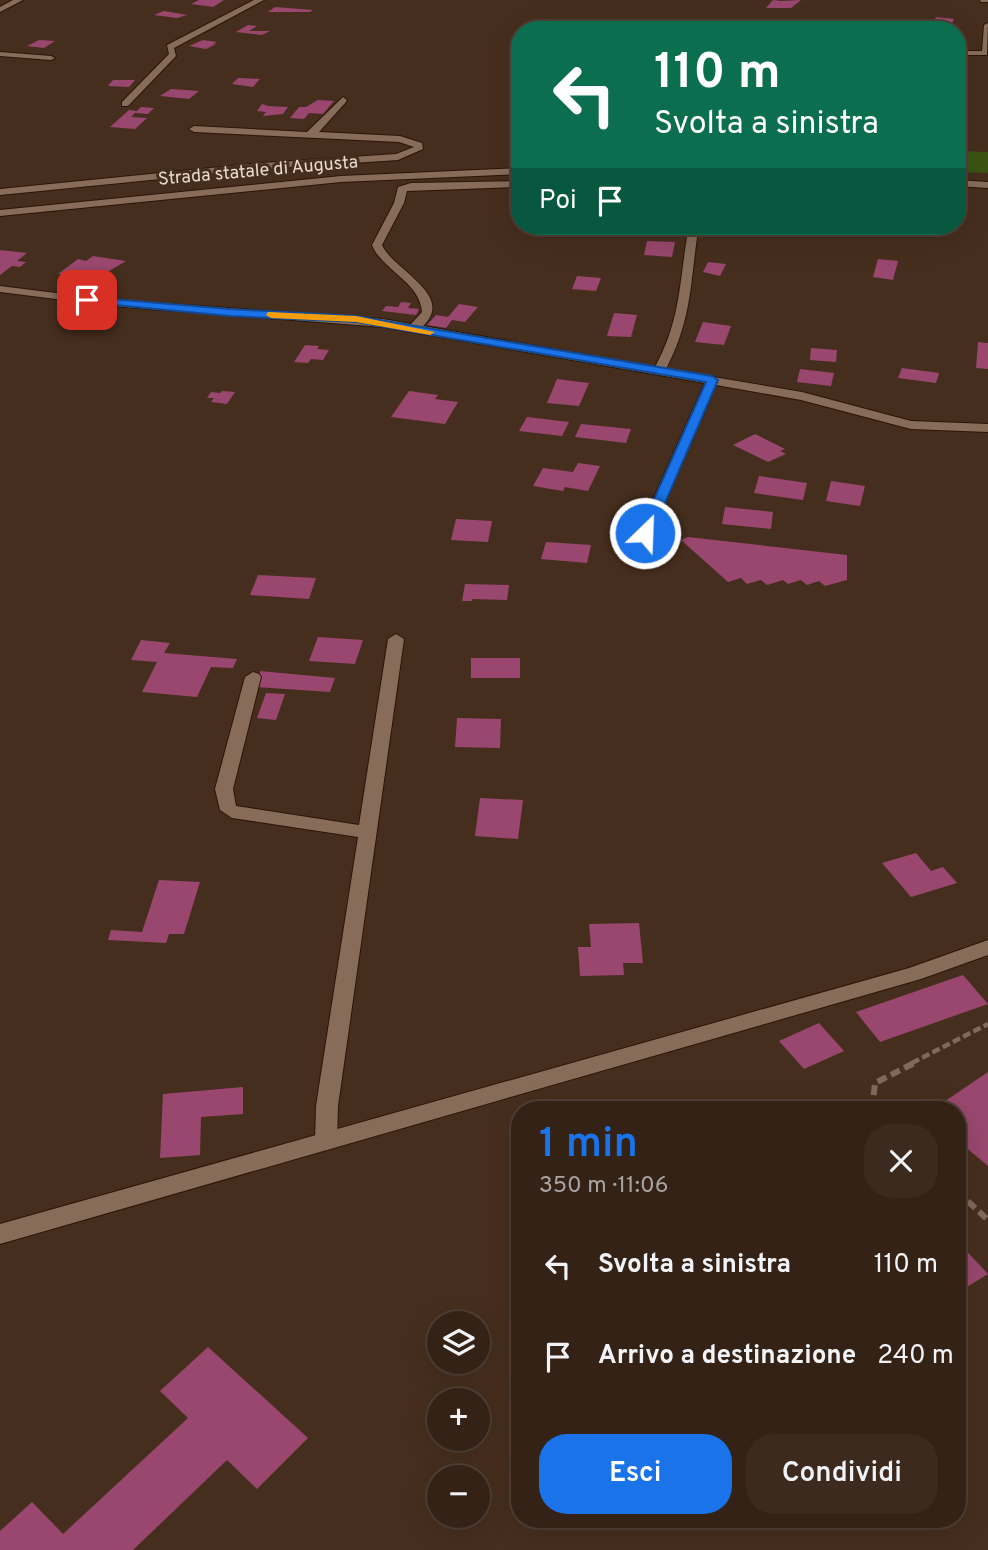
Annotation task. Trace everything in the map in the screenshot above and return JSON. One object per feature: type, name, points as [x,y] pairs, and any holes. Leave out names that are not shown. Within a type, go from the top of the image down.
[{"type":"street","points":[[0,10],[19,0]]},
{"type":"street","points":[[125,104],[173,54],[170,47],[260,0]]},
{"type":"street","points":[[0,54],[51,58]]},
{"type":"street","points":[[310,134],[320,127],[343,100]]},
{"type":"street","points":[[0,192],[262,166],[398,157],[418,149],[419,145],[400,139],[194,129]]},
{"type":"street","name":"Strada statale di Augusta","points":[[0,205],[312,174],[511,164]]},
{"type":"street","name":"Strada statale di Augusta","points":[[0,213],[341,179],[511,171]]},
{"type":"street","points":[[966,177],[988,178]]},
{"type":"street","points":[[966,183],[988,184]]},
{"type":"street","points":[[413,329],[428,315],[429,309],[422,294],[380,252],[377,245],[399,203],[402,189],[411,186],[511,184]]},
{"type":"street","points":[[659,371],[675,341],[684,309],[692,235]]},
{"type":"street","points":[[0,289],[112,303],[356,319],[802,396],[911,425],[988,428]]},
{"type":"street","points":[[645,533],[712,380]]},
{"type":"street","points":[[326,1141],[327,1106],[396,639]]},
{"type":"street","points":[[253,677],[224,789],[229,810],[238,814],[366,832]]},
{"type":"street","points":[[0,1234],[914,974],[988,947]]},
{"type":"lane","points":[[966,53],[987,50],[985,37],[988,25]]},
{"type":"path","points":[[873,1101],[875,1083],[988,1024]]},
{"type":"path","points":[[966,1199],[988,1220]]},
{"type":"green space","points":[[966,151],[988,152],[988,173],[966,172]]},
{"type":"building","points":[[199,0],[224,0],[213,7],[191,4]]},
{"type":"building","points":[[773,0],[801,0],[791,8],[766,8]]},
{"type":"building","points":[[275,7],[313,10],[268,12]]},
{"type":"building","points":[[164,11],[187,15],[177,18],[154,15]]},
{"type":"building","points":[[936,17],[954,19],[953,21],[934,21]]},
{"type":"building","points":[[248,25],[257,26],[249,31],[270,31],[262,35],[236,32]]},
{"type":"building","points":[[39,40],[55,41],[44,48],[27,46]]},
{"type":"building","points":[[203,40],[217,42],[206,49],[189,46]]},
{"type":"building","points":[[238,78],[260,79],[253,87],[232,84]]},
{"type":"building","points":[[113,80],[135,80],[129,87],[108,86]]},
{"type":"building","points":[[171,89],[199,91],[189,99],[160,96]]},
{"type":"building","points":[[318,100],[334,101],[323,114],[309,113],[304,119],[290,118],[299,107],[306,107]]},
{"type":"building","points":[[262,104],[288,107],[283,114],[263,116],[266,112],[257,111]]},
{"type":"building","points":[[141,107],[154,108],[148,114],[135,113],[131,117],[147,118],[135,129],[110,127],[129,110],[137,111]]},
{"type":"building","points":[[647,241],[675,242],[672,257],[644,255]]},
{"type":"building","points":[[0,250],[27,253],[17,261],[26,262],[20,267],[12,266],[0,275]]},
{"type":"building","points":[[93,256],[126,261],[104,274],[78,270],[70,275],[58,274],[78,259],[86,261]]},
{"type":"building","points":[[878,259],[898,261],[893,280],[873,277]]},
{"type":"building","points":[[708,262],[726,264],[720,276],[703,272]]},
{"type":"building","points":[[577,276],[601,278],[596,291],[572,289]]},
{"type":"building","points":[[401,302],[411,303],[408,308],[419,309],[416,315],[382,311],[386,306],[398,307]]},
{"type":"building","points":[[459,304],[478,307],[465,322],[452,320],[446,328],[427,325],[436,315],[448,317]]},
{"type":"building","points":[[614,313],[637,315],[631,337],[607,336]]},
{"type":"building","points":[[703,322],[731,326],[724,345],[695,342]]},
{"type":"building","points":[[978,342],[988,343],[988,369],[976,368]]},
{"type":"building","points":[[305,345],[329,350],[323,360],[294,362]]},
{"type":"building","points":[[811,348],[837,350],[836,362],[810,360]]},
{"type":"building","points":[[902,368],[939,373],[936,383],[898,378]]},
{"type":"building","points":[[800,369],[834,373],[831,386],[797,382]]},
{"type":"building","points":[[557,379],[589,383],[579,406],[547,403]]},
{"type":"building","points":[[409,391],[438,395],[435,399],[458,402],[445,424],[391,417]]},
{"type":"building","points":[[211,392],[235,392],[227,404],[211,402],[214,398],[207,398]]},
{"type":"building","points":[[527,417],[569,422],[562,436],[519,431]]},
{"type":"building","points":[[581,424],[631,429],[626,443],[575,437]]},
{"type":"building","points":[[755,434],[785,449],[780,451],[786,454],[768,462],[733,445]]},
{"type":"building","points":[[578,463],[600,466],[588,491],[565,487],[563,491],[533,486],[543,468],[573,472]]},
{"type":"building","points":[[759,476],[807,483],[803,500],[754,493]]},
{"type":"building","points":[[831,481],[865,486],[860,506],[826,501]]},
{"type":"building","points":[[725,507],[773,512],[771,529],[722,524]]},
{"type":"building","points":[[456,519],[492,521],[488,542],[451,540]]},
{"type":"building","points":[[688,537],[847,555],[847,580],[825,586],[819,581],[807,585],[801,580],[788,584],[783,580],[767,585],[761,580],[747,584],[741,578],[728,582],[681,540]]},
{"type":"building","points":[[546,542],[591,545],[587,563],[541,559]]},
{"type":"building","points":[[258,575],[316,578],[309,599],[250,595]]},
{"type":"building","points":[[465,584],[509,585],[507,600],[462,601]]},
{"type":"building","points":[[318,637],[363,640],[355,664],[309,661]]},
{"type":"building","points":[[141,640],[170,643],[164,653],[237,659],[233,668],[211,667],[197,697],[142,692],[157,662],[131,660]]},
{"type":"building","points":[[471,658],[520,658],[520,678],[471,678]]},
{"type":"building","points":[[260,671],[335,678],[330,692],[256,687]]},
{"type":"building","points":[[266,693],[285,694],[276,720],[257,718]]},
{"type":"building","points":[[457,718],[501,719],[500,748],[455,747]]},
{"type":"building","points":[[480,798],[523,800],[518,839],[475,836]]},
{"type":"building","points":[[916,853],[931,871],[943,867],[957,883],[911,897],[882,863]]},
{"type":"building","points":[[159,880],[200,882],[184,934],[169,934],[166,943],[108,940],[111,930],[142,932]]},
{"type":"building","points":[[639,923],[643,963],[623,963],[624,975],[580,976],[578,947],[591,947],[589,924]]},
{"type":"building","points":[[963,975],[988,1004],[880,1042],[856,1012]]},
{"type":"building","points":[[819,1023],[844,1051],[804,1069],[779,1041]]},
{"type":"building","points":[[988,1072],[988,1166],[966,1148],[966,1101],[945,1101]]},
{"type":"building","points":[[243,1087],[243,1114],[201,1117],[200,1155],[160,1158],[163,1094]]},
{"type":"building","points":[[966,1251],[988,1274],[966,1287]]},
{"type":"building","points":[[208,1347],[308,1438],[257,1489],[227,1460],[133,1550],[0,1550],[0,1531],[32,1502],[63,1534],[188,1418],[160,1391]]},
{"type":"slow traffic","points":[[271,315],[356,319],[430,332]]},
{"type":"route","points":[[87,300],[230,313],[356,319],[712,380],[645,533]]}]
